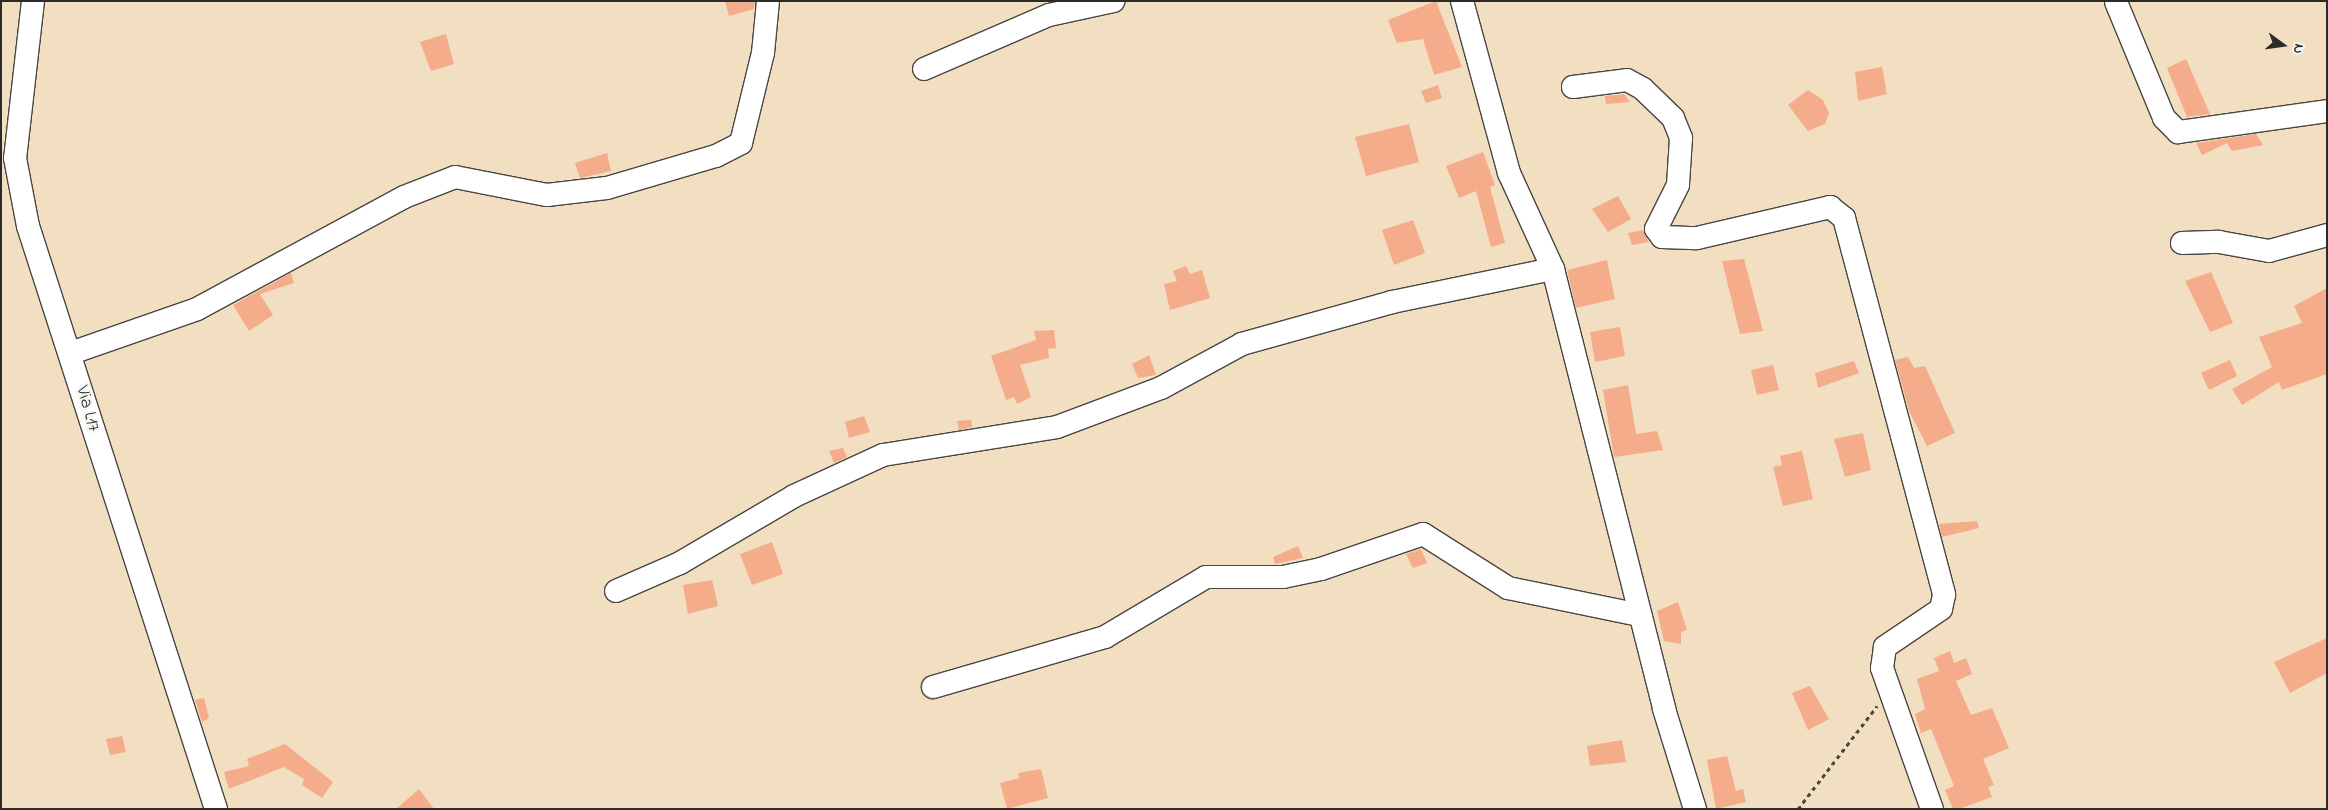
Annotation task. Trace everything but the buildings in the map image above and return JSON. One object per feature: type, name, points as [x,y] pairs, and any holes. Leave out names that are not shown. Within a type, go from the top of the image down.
[{"type":"street","name":"Via L17","points":[[32,1],[9,145],[28,226],[71,353],[216,809]]},
{"type":"street","points":[[71,353],[197,309],[404,197],[455,177],[547,195],[607,188],[716,156],[741,144],[763,53],[768,1]]},
{"type":"street","points":[[924,69],[1049,15],[1113,1]]},
{"type":"street","points":[[1462,1],[1509,173],[1553,269],[1640,616],[1695,809]]},
{"type":"street","points":[[2116,2],[2164,118],[2178,132],[2327,111]]},
{"type":"street","points":[[1573,87],[1626,80],[1643,89],[1673,118],[1681,138],[1678,185],[1656,229],[1662,237],[1697,238],[1830,207],[1844,218],[1944,595],[1942,609],[1885,647],[1882,668],[1932,809]]},
{"type":"street","points":[[2182,243],[2219,242],[2269,251],[2327,235]]},
{"type":"street","points":[[616,591],[680,563],[794,496],[883,454],[1057,427],[1161,388],[1242,344],[1270,335],[1392,302],[1553,269]]},
{"type":"street","points":[[933,687],[1105,637],[1206,577],[1283,577],[1321,569],[1422,534],[1508,588],[1640,616]]},
{"type":"path","points":[[1798,809],[1879,703],[1891,694]]}]
